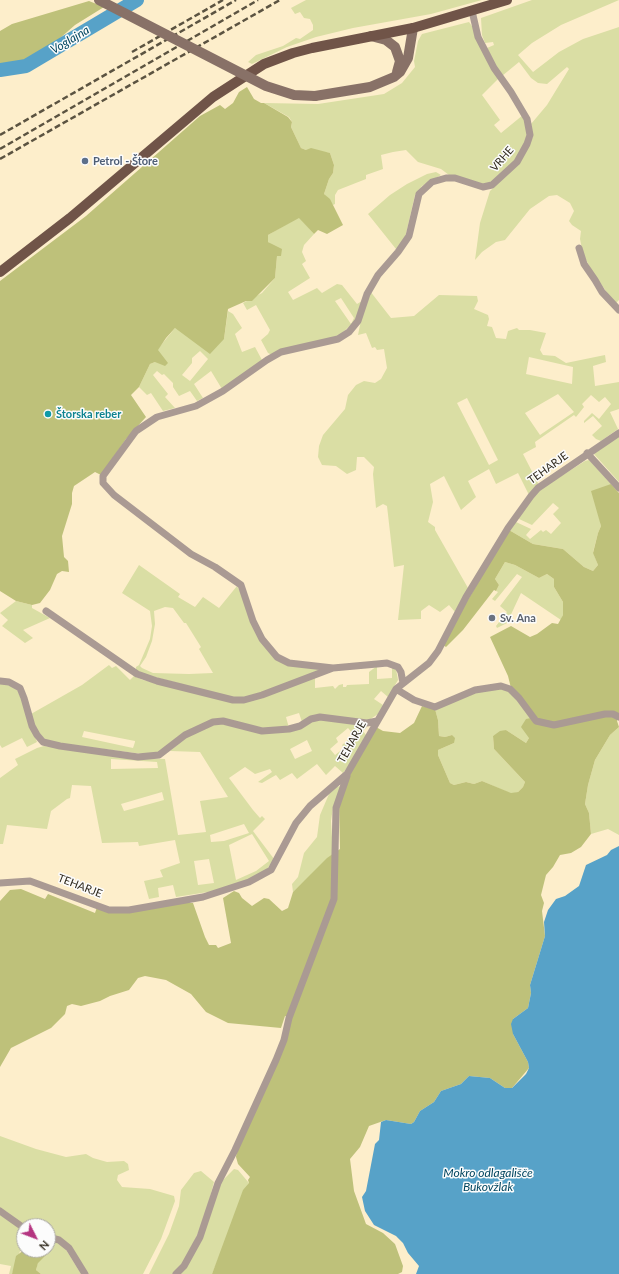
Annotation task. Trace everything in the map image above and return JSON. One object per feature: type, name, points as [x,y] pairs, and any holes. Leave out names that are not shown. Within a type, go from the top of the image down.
[{"type":"main road","points":[[0,272],[70,218],[213,97],[264,64],[293,52],[413,28],[507,0]]},
{"type":"street","points":[[99,0],[266,86],[294,95],[315,96],[370,87],[391,78],[400,72],[408,58],[413,28]]},
{"type":"street","name":"VRHE","points":[[332,668],[289,664],[277,656],[262,639],[253,621],[241,584],[216,567],[191,554],[114,495],[103,483],[103,476],[136,431],[157,417],[196,406],[223,391],[281,352],[338,339],[349,332],[358,321],[366,294],[378,275],[398,252],[409,236],[418,198],[424,188],[432,182],[446,178],[455,178],[483,187],[492,185],[517,162],[527,144],[530,135],[527,119],[511,92],[494,68],[478,37],[472,11]]},
{"type":"street","points":[[369,36],[386,40],[397,50],[399,66],[391,78]]},
{"type":"street","points":[[579,248],[584,264],[611,302],[619,310]]},
{"type":"street","name":"TEHARJE","points":[[0,883],[30,881],[116,911],[130,910],[203,897],[249,882],[271,870],[296,823],[310,806],[348,774],[396,689],[429,663],[438,651],[466,597],[508,528],[531,496],[538,488],[619,432]]},
{"type":"street","points":[[587,453],[619,488]]},
{"type":"street","points":[[46,611],[137,674],[156,681],[233,700],[244,700],[262,695],[332,668],[394,664],[401,672],[403,683]]},
{"type":"street","points":[[0,681],[9,682],[20,688],[32,726],[43,742],[60,746],[138,757],[158,755],[185,735],[213,722],[223,721],[262,731],[289,729],[300,726],[311,718],[320,717],[367,722],[377,721]]},
{"type":"street","points":[[396,689],[414,700],[435,707],[475,690],[501,686],[510,689],[519,698],[536,721],[554,725],[605,714],[613,714],[619,717]]},
{"type":"street","points":[[176,1274],[184,1266],[197,1244],[218,1183],[236,1150],[276,1060],[284,1040],[289,1018],[334,899],[336,808],[348,774]]},
{"type":"street","points":[[0,1211],[16,1222]]},
{"type":"street","points":[[56,1239],[60,1240],[69,1248],[85,1274]]},
{"type":"green space","points":[[306,0],[482,0],[431,14],[353,28],[316,37],[287,47],[252,64],[248,62],[256,55],[283,46],[296,38],[300,39],[313,30],[313,25],[310,19],[304,18],[300,12],[295,14],[291,8]]},
{"type":"green space","points":[[532,0],[619,0],[561,25],[532,43],[518,55],[533,72],[559,52],[583,39],[619,27],[619,300],[615,304],[592,271],[583,254],[580,239],[581,231],[569,221],[574,211],[570,203],[557,195],[549,196],[530,209],[505,240],[496,242],[482,252],[475,260],[480,223],[490,191],[508,174],[533,137],[531,124],[547,105],[569,69],[567,67],[547,84],[538,83],[531,78],[519,62],[502,76],[500,73],[487,48],[494,45],[493,42],[485,43],[482,35],[481,18]]},
{"type":"green space","points":[[89,1],[104,7],[75,25],[51,46],[35,55],[20,62],[0,64],[0,31],[12,24]]},
{"type":"green space","points":[[469,22],[499,78],[482,95],[500,120],[494,125],[501,133],[523,115],[528,135],[519,155],[500,177],[485,185],[449,175],[441,169],[418,162],[406,150],[381,155],[383,169],[366,175],[366,179],[338,190],[335,195],[335,204],[333,205],[324,194],[329,179],[333,173],[334,165],[330,153],[301,148],[291,127],[292,122],[289,117],[264,103],[318,104],[384,94],[402,83],[415,67],[414,61],[418,41],[422,34]]},
{"type":"green space","points":[[247,87],[254,99],[288,117],[292,122],[291,127],[301,148],[306,150],[311,148],[330,153],[334,165],[333,173],[329,179],[324,194],[330,199],[343,225],[327,234],[318,230],[314,234],[299,218],[268,235],[268,242],[282,249],[281,256],[277,256],[275,278],[252,301],[246,301],[228,309],[224,339],[210,354],[175,328],[166,338],[158,350],[168,363],[165,366],[155,362],[150,364],[139,387],[131,395],[146,417],[126,439],[101,475],[95,472],[74,486],[72,493],[72,504],[62,536],[64,557],[68,561],[69,572],[62,571],[57,574],[50,590],[40,603],[32,605],[16,601],[0,591],[0,281],[86,216],[200,116],[220,105],[225,109],[233,103],[239,92]]},
{"type":"green space","points":[[436,172],[441,175],[422,186],[415,195],[405,238],[396,249],[368,214],[390,195],[407,184],[427,174]]},
{"type":"green space","points":[[299,217],[314,234],[304,245],[302,252],[306,261],[302,264],[310,278],[288,292],[293,300],[317,288],[322,293],[337,284],[342,285],[357,304],[362,301],[356,320],[340,335],[272,355],[268,353],[261,340],[270,330],[256,305],[247,310],[243,303],[262,293],[275,278],[277,256],[275,247],[268,242],[268,235]],"holes":[[[341,298],[354,318],[351,324],[335,301]]]},
{"type":"green space","points":[[370,291],[391,318],[414,316],[439,295],[477,296],[478,301],[474,309],[488,315],[489,319],[487,326],[492,327],[496,338],[506,339],[508,331],[517,328],[519,330],[530,330],[546,333],[540,350],[543,355],[555,356],[566,363],[605,355],[606,362],[593,366],[595,386],[619,382],[619,409],[610,412],[618,429],[601,441],[592,435],[602,426],[593,416],[584,423],[584,421],[592,413],[599,419],[611,404],[605,397],[599,402],[591,395],[582,404],[584,407],[576,417],[574,415],[535,442],[536,447],[523,454],[539,485],[529,495],[518,473],[496,484],[489,469],[468,481],[476,497],[461,510],[444,476],[430,484],[433,502],[428,522],[435,527],[435,530],[468,588],[455,612],[449,605],[440,612],[429,605],[421,611],[421,619],[398,620],[404,565],[394,567],[387,506],[383,504],[376,508],[373,474],[374,467],[364,457],[357,457],[356,470],[347,474],[336,466],[322,465],[318,457],[319,446],[323,435],[345,409],[348,395],[356,385],[364,381],[375,383],[381,379],[387,368],[384,349],[377,350],[375,347],[372,348],[366,333],[358,335],[363,310]],"holes":[[[529,357],[573,367],[572,384],[526,374]],[[558,394],[574,412],[540,435],[525,413]],[[467,398],[498,460],[489,465],[457,403]]]},
{"type":"green space","points":[[228,311],[233,314],[242,328],[235,334],[242,352],[255,347],[262,360],[222,389],[211,371],[194,384],[203,398],[197,401],[190,391],[179,396],[173,387],[173,383],[164,374],[162,375],[157,371],[153,375],[168,394],[165,397],[175,408],[163,411],[151,393],[147,395],[139,387],[150,364],[155,362],[157,350],[175,328],[224,339]],"holes":[[[200,351],[208,359],[190,381],[182,375],[192,363],[192,358]]]},
{"type":"green space","points":[[619,436],[619,482],[594,454]]},
{"type":"green space","points":[[589,460],[611,484],[598,509],[601,526],[593,552],[598,565],[593,571],[584,567],[563,549],[533,544],[509,530],[516,522],[531,529],[526,535],[530,539],[541,530],[543,532],[546,530],[551,534],[561,523],[553,514],[559,508],[553,503],[532,525],[519,519],[521,512],[535,494],[585,461]]},
{"type":"green space","points":[[611,484],[619,493],[619,713],[617,721],[619,727],[610,735],[595,760],[588,785],[585,804],[589,813],[591,834],[581,847],[571,853],[560,855],[546,875],[541,895],[544,903],[542,911],[545,936],[530,985],[531,993],[528,1008],[513,1019],[513,1034],[528,1062],[529,1068],[512,1088],[505,1088],[490,1078],[469,1076],[461,1084],[441,1091],[434,1102],[420,1111],[414,1122],[411,1124],[386,1120],[369,1126],[360,1147],[350,1159],[354,1191],[366,1224],[383,1233],[395,1244],[403,1266],[402,1272],[398,1274],[212,1274],[243,1190],[249,1183],[248,1180],[250,1177],[238,1164],[236,1157],[237,1149],[291,1018],[285,1016],[281,1028],[228,1023],[206,1012],[191,994],[166,980],[145,976],[138,978],[129,990],[100,1001],[81,1006],[72,1004],[67,1006],[65,1014],[51,1028],[11,1048],[0,1067],[0,901],[10,890],[21,889],[45,899],[48,894],[95,913],[97,907],[109,912],[179,903],[193,903],[209,945],[216,945],[218,948],[231,943],[223,898],[234,891],[239,893],[242,898],[252,906],[264,898],[269,899],[282,911],[288,908],[293,892],[327,858],[340,849],[339,802],[351,772],[376,727],[383,731],[400,733],[414,723],[422,706],[435,709],[438,720],[439,736],[445,737],[452,735],[455,738],[454,743],[438,750],[438,755],[450,783],[454,785],[466,782],[474,784],[482,781],[511,793],[518,792],[523,787],[525,782],[494,749],[493,736],[500,731],[506,730],[526,743],[529,738],[521,727],[526,719],[531,718],[511,688],[508,676],[490,637],[511,626],[530,637],[537,634],[552,623],[558,624],[563,615],[563,602],[554,587],[554,579],[547,574],[539,578],[515,565],[505,562],[495,579],[499,585],[496,591],[494,590],[463,630],[446,647],[443,645],[449,632],[509,530],[533,544],[563,549],[584,567],[593,571],[598,565],[593,553],[601,526],[591,491]]},
{"type":"green space","points":[[505,562],[515,565],[539,578],[547,574],[554,579],[554,587],[563,602],[563,615],[561,620],[521,593],[507,623],[497,628],[496,626],[507,612],[500,606],[522,577],[517,574],[495,601],[492,599],[498,592],[496,591],[499,585],[495,579]]},
{"type":"green space","points":[[139,565],[180,594],[178,597],[195,607],[203,597],[219,608],[237,586],[276,658],[322,670],[254,696],[234,698],[136,672],[136,667],[139,665],[150,639],[152,626],[150,611],[122,593]],"holes":[[[165,607],[173,608],[184,623],[186,623],[201,647],[199,649],[213,673],[153,673],[140,666],[146,657],[152,641],[155,624],[154,611]]]},
{"type":"green space","points":[[16,601],[32,605],[32,608],[50,618],[23,630],[33,638],[25,643],[2,626],[8,620],[0,613]]},
{"type":"green space","points":[[109,665],[112,668],[116,666],[130,680],[134,676],[143,680],[234,701],[315,676],[315,688],[333,686],[335,689],[339,685],[343,684],[343,687],[346,687],[347,685],[369,684],[369,672],[377,666],[377,679],[392,678],[392,666],[396,669],[398,680],[388,697],[381,691],[374,699],[383,705],[378,714],[369,720],[319,715],[302,722],[299,713],[286,717],[289,728],[266,729],[212,720],[190,730],[163,751],[151,755],[48,742],[39,736],[31,714],[82,685]],"holes":[[[84,731],[135,741],[133,748],[82,737]]]},
{"type":"green space","points":[[0,683],[12,686],[18,691],[37,742],[27,747],[22,738],[2,748],[0,745]]},
{"type":"green space","points":[[499,687],[510,691],[531,718],[529,738],[526,743],[506,730],[493,736],[494,749],[525,782],[523,787],[518,792],[512,794],[482,781],[474,784],[466,782],[454,785],[450,783],[438,755],[438,750],[454,743],[452,735],[445,737],[439,736],[438,720],[435,709],[468,694]]},
{"type":"green space","points":[[313,719],[362,724],[367,727],[363,731],[366,735],[355,757],[343,773],[335,766],[326,775],[317,764],[297,779],[292,773],[280,780],[276,775],[262,783],[258,782],[272,772],[270,769],[255,774],[245,767],[229,778],[260,818],[262,816],[265,819],[253,831],[274,859],[267,869],[252,878],[214,891],[176,897],[173,885],[158,888],[159,897],[149,899],[144,881],[163,877],[160,870],[180,863],[175,840],[139,846],[138,842],[102,843],[91,786],[72,785],[70,798],[51,811],[47,829],[7,825],[3,844],[0,844],[0,778],[18,765],[15,759],[37,748],[44,746],[136,758],[165,759],[178,835],[206,832],[200,801],[228,797],[200,752],[170,751],[186,737],[216,723],[277,733]],"holes":[[[348,728],[354,735],[342,745],[344,748],[335,755],[330,749],[338,742],[336,738]],[[307,740],[312,751],[295,759],[290,749]],[[111,759],[157,762],[158,768],[111,769]],[[162,792],[164,800],[124,811],[121,804]],[[244,824],[249,833],[224,841],[211,842],[210,835]],[[252,834],[269,861],[256,871],[236,880],[229,845]],[[209,859],[214,883],[198,885],[194,861]]]},
{"type":"green space","points":[[619,727],[619,835],[608,829],[591,834],[589,813],[585,804],[588,785],[595,760],[610,735]]},
{"type":"green space","points":[[341,786],[333,807],[331,821],[333,854],[293,892],[292,884],[298,877],[304,853],[317,837],[320,815],[329,794],[336,787]]},
{"type":"green space","points":[[0,1136],[36,1149],[66,1157],[86,1154],[93,1158],[107,1162],[124,1161],[128,1164],[129,1170],[118,1175],[117,1180],[122,1187],[150,1189],[174,1196],[175,1201],[161,1239],[143,1274],[88,1274],[79,1260],[56,1241],[56,1218],[16,1219],[0,1208]]},
{"type":"green space","points":[[234,1169],[238,1170],[249,1183],[212,1274],[179,1274],[222,1181]]},
{"type":"green space","points":[[201,1171],[214,1182],[202,1227],[190,1254],[174,1274],[149,1274],[169,1234],[179,1206],[181,1190],[194,1173]]},
{"type":"green space","points":[[0,1215],[16,1225],[16,1258],[18,1258],[12,1274],[9,1274],[11,1266],[0,1264]]},
{"type":"green space","points":[[56,1242],[59,1243],[65,1248],[81,1274],[41,1274],[36,1270],[38,1262],[42,1258],[56,1258]]},
{"type":"green space","points":[[16,1256],[16,1258],[43,1258],[38,1263],[36,1270],[41,1274],[12,1274]]},
{"type":"water","name":"Mokro odlagališče Bukovžlak","points":[[619,846],[619,1274],[416,1274],[419,1266],[408,1253],[403,1243],[396,1236],[374,1225],[365,1211],[362,1197],[366,1191],[375,1144],[379,1140],[381,1122],[386,1120],[411,1124],[414,1122],[420,1111],[434,1102],[441,1091],[461,1084],[469,1076],[490,1078],[505,1088],[512,1088],[526,1074],[529,1068],[528,1062],[513,1034],[511,1024],[513,1019],[528,1008],[531,993],[530,985],[545,936],[544,922],[548,910],[556,899],[565,896],[579,886],[586,865],[607,855],[611,850]]},
{"type":"waterway","name":"Voglajna","points":[[0,70],[26,66],[137,0]]},
{"type":"railway","points":[[132,52],[223,0]]},
{"type":"railway","points":[[0,135],[236,0]]},
{"type":"railway","points":[[0,149],[258,0]]},
{"type":"railway","points":[[0,159],[280,0]]},
{"type":"place","name":"Petrol - Štore","points":[[85,161]]},
{"type":"place","name":"Štorska reber","points":[[48,414]]},
{"type":"place","name":"Sv. Ana","points":[[492,618]]}]
